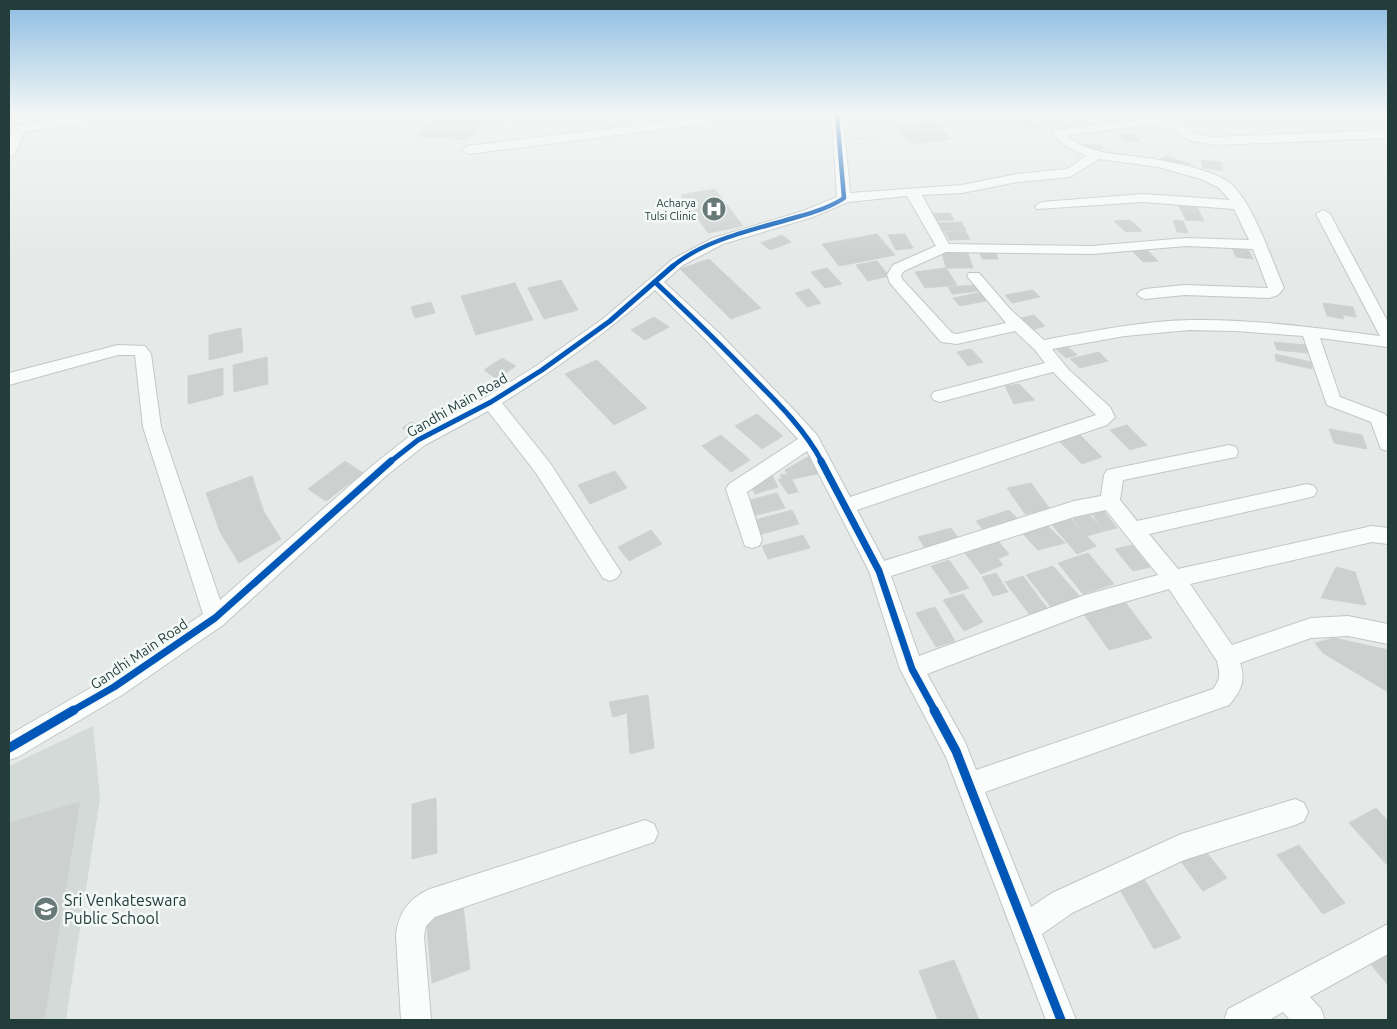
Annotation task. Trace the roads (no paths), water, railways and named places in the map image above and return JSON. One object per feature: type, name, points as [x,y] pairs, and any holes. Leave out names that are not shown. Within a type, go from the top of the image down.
[{"type":"street","points":[[842,162],[844,198],[962,189],[1018,178],[1070,173],[1077,171],[1088,162]]},
{"type":"street","points":[[1145,294],[1185,290],[1273,292],[1276,288],[1258,246],[1229,190],[1212,178],[1155,162]]},
{"type":"street","points":[[911,192],[916,197],[944,248]]},
{"type":"street","name":"Gandhi Main Road","points":[[9,748],[114,687],[215,618],[380,470],[418,440],[491,402],[542,370],[602,327],[678,262],[718,241],[808,214],[830,206],[844,198]]},
{"type":"street","points":[[1042,206],[1143,198],[1238,205]]},
{"type":"street","points":[[1322,214],[1388,336]]},
{"type":"street","points":[[1017,325],[957,338],[947,338],[896,280],[894,275],[898,268],[944,248],[1092,250],[1186,242],[1258,246]]},
{"type":"street","points":[[845,506],[1091,424],[1106,417],[1104,412],[1056,366],[1041,346],[1017,325],[974,276]]},
{"type":"street","points":[[655,282],[734,358],[788,414],[810,440],[879,571],[912,669],[956,751],[1061,1020]]},
{"type":"street","points":[[1041,346],[1121,330],[1180,326],[1244,326],[1388,342]]},
{"type":"street","points":[[1310,332],[1333,401],[1379,418],[1388,444]]},
{"type":"street","points":[[9,378],[118,350],[139,350],[143,354],[152,427],[215,618]]},
{"type":"street","points":[[940,396],[1056,366]]},
{"type":"street","points":[[491,402],[543,468],[610,572]]},
{"type":"street","points":[[752,540],[736,489],[810,440]]},
{"type":"street","points":[[969,785],[1221,697],[1231,685],[1232,673],[1227,657],[1174,578],[1110,502],[1114,475],[1229,452]]},
{"type":"street","points":[[1132,530],[1307,491]]},
{"type":"street","points":[[879,571],[1074,510],[1110,502]]},
{"type":"street","points":[[912,669],[1085,604],[1174,578],[1372,534],[1388,536]]},
{"type":"street","points":[[1227,657],[1311,628],[1348,626],[1388,634]]},
{"type":"street","points":[[1025,928],[1062,903],[1180,848],[1295,812]]},
{"type":"street","points":[[416,1020],[410,936],[411,923],[419,911],[430,903],[645,833]]},
{"type":"street","points":[[1239,1020],[1388,938]]},
{"type":"street","points":[[1287,994],[1310,1020]]},
{"type":"place","name":"Acharya Tulsi Clinic","points":[[714,209]]},
{"type":"place","name":"Sri Venkateswara Public School","points":[[46,909]]}]
